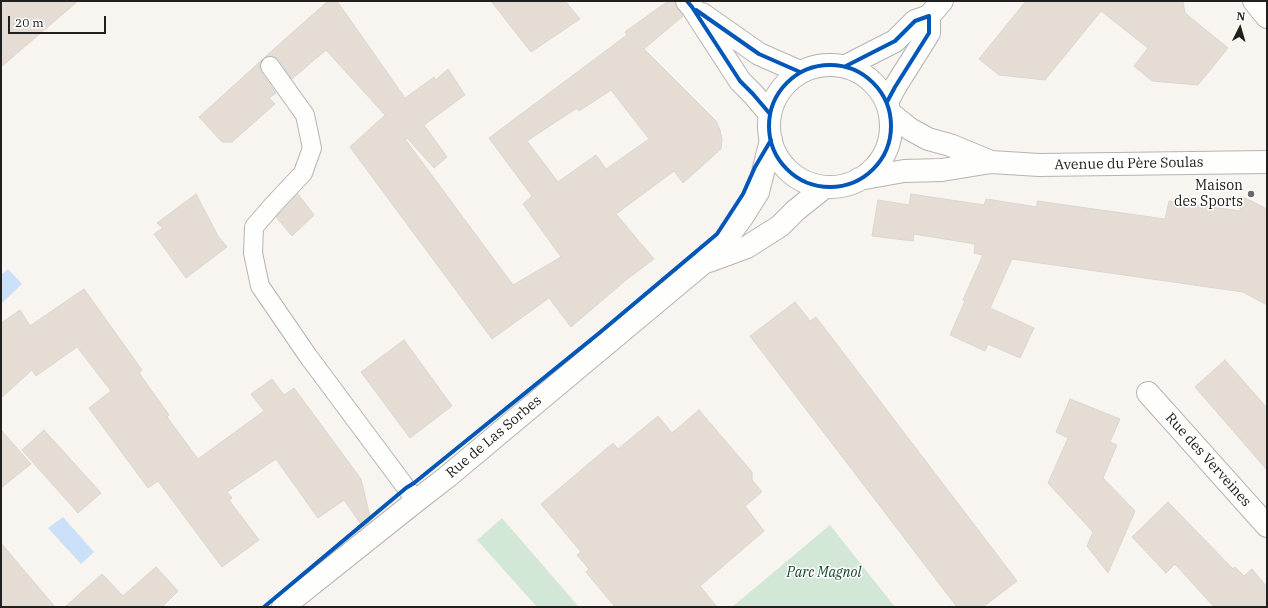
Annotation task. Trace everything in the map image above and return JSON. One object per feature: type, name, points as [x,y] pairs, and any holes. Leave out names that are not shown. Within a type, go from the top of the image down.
[{"type":"street","points":[[1254,1],[1267,17]]},
{"type":"street","points":[[689,4],[759,54],[800,72]]},
{"type":"street","points":[[689,4],[740,81],[770,114]]},
{"type":"street","points":[[846,66],[895,41],[915,21],[936,9]]},
{"type":"street","points":[[889,108],[877,86],[863,74],[846,66],[815,66],[800,72],[786,83],[776,97],[770,114],[769,127],[771,140],[778,158],[790,172],[806,182],[825,187],[843,186],[859,180],[875,168],[886,151],[891,133],[889,108],[895,87],[929,33],[936,9]]},
{"type":"street","name":"Avenue du Père Soulas","points":[[889,108],[910,129],[928,139],[950,145],[991,162]]},
{"type":"street","name":"Rue de Las Sorbes","points":[[283,607],[447,477],[702,264],[727,238],[758,192],[771,140]]},
{"type":"street","name":"Avenue du Père Soulas","points":[[859,180],[904,171],[942,170],[991,162],[1039,165],[1267,162]]},
{"type":"street","name":"Rue de Las Sorbes","points":[[702,264],[747,246],[780,226],[796,210],[825,187]]},
{"type":"street","name":"Rue des Verveines","points":[[1148,393],[1267,526]]},
{"type":"lane","points":[[270,66],[305,115],[312,148],[303,173],[254,227],[253,253],[260,286],[308,356],[416,501]]},
{"type":"green space","points":[[502,518],[579,607],[537,607],[477,540]]},
{"type":"green space","name":"Parc Magnol","points":[[830,525],[895,607],[732,607],[744,597]]},
{"type":"water","points":[[8,269],[22,284],[1,304],[1,275]]},
{"type":"water","points":[[63,517],[94,552],[81,564],[48,528]]},
{"type":"building","points":[[1,1],[78,1],[1,67]]},
{"type":"building","points":[[328,1],[337,1],[405,98],[434,77],[436,80],[448,69],[465,95],[424,125],[447,157],[434,168],[407,138],[405,139],[513,285],[561,257],[523,204],[532,196],[489,138],[627,35],[625,32],[668,1],[675,1],[677,9],[683,16],[644,49],[716,121],[722,139],[721,149],[683,183],[674,171],[616,214],[654,259],[626,280],[571,327],[549,298],[492,339],[350,147],[385,115],[326,50],[292,79],[279,60],[275,57],[265,57]],"holes":[[[611,90],[649,139],[606,169],[596,155],[558,182],[527,141],[577,108],[579,111]]]},
{"type":"building","points":[[491,1],[565,1],[580,19],[531,52]]},
{"type":"building","points":[[1026,1],[1183,1],[1185,13],[1228,48],[1198,85],[1152,81],[1134,66],[1148,48],[1101,11],[1045,80],[999,75],[979,59]]},
{"type":"building","points":[[263,59],[260,62],[261,72],[276,93],[269,98],[275,104],[232,142],[222,142],[199,117]]},
{"type":"building","points":[[196,194],[218,236],[227,247],[186,278],[154,234],[163,228],[157,223]]},
{"type":"building","points":[[298,194],[314,215],[292,236],[276,217]]},
{"type":"building","points":[[911,194],[984,205],[986,199],[1037,207],[1037,201],[1165,219],[1169,201],[1240,211],[1241,196],[1267,209],[1267,305],[1243,292],[1012,259],[990,308],[1034,328],[1020,358],[988,344],[985,351],[950,335],[965,301],[963,300],[983,255],[974,253],[975,244],[914,234],[913,241],[872,236],[878,200],[909,205]]},
{"type":"building","points":[[84,289],[142,370],[139,373],[169,415],[167,417],[198,459],[264,411],[251,394],[272,379],[284,395],[294,388],[361,479],[371,521],[363,527],[344,500],[318,518],[276,459],[227,492],[232,498],[229,500],[259,540],[222,567],[158,481],[148,488],[89,408],[111,391],[77,347],[36,376],[32,370],[1,398],[1,323],[20,310],[30,326]]},
{"type":"building","points":[[795,302],[810,321],[816,317],[1017,581],[983,607],[957,607],[750,336]]},
{"type":"building","points":[[404,340],[452,406],[410,438],[361,372]]},
{"type":"building","points":[[1225,360],[1267,408],[1267,470],[1195,387]]},
{"type":"building","points":[[1070,399],[1120,419],[1110,442],[1117,445],[1103,478],[1135,511],[1108,573],[1087,546],[1093,532],[1048,483],[1068,438],[1056,432]]},
{"type":"building","points":[[699,410],[752,472],[752,480],[762,492],[745,506],[764,531],[700,586],[717,607],[615,607],[586,572],[589,569],[577,555],[581,552],[541,504],[613,443],[618,449],[658,416],[672,433]]},
{"type":"building","points":[[1,430],[31,464],[1,488]]},
{"type":"building","points":[[44,430],[101,493],[78,513],[22,450]]},
{"type":"building","points":[[1168,502],[1233,569],[1235,567],[1244,576],[1252,569],[1267,587],[1267,607],[1214,607],[1175,564],[1166,573],[1132,537]]},
{"type":"building","points":[[1,543],[55,607],[1,607]]},
{"type":"building","points":[[156,567],[178,591],[162,607],[65,607],[102,574],[123,596]]},
{"type":"cycle path","points":[[687,1],[740,81],[770,114]]},
{"type":"cycle path","points":[[696,10],[759,54],[800,72]]},
{"type":"cycle path","points":[[846,66],[895,41],[915,21],[929,16],[929,33],[887,102]]},
{"type":"cycle path","points":[[830,65],[842,66],[853,70],[864,75],[873,83],[881,92],[886,103],[890,114],[891,126],[890,138],[886,149],[881,160],[873,169],[864,177],[853,182],[842,186],[830,187],[818,186],[807,182],[796,177],[787,169],[779,160],[774,149],[770,138],[769,126],[770,114],[774,103],[779,92],[787,83],[796,75],[807,70],[818,66],[830,65]]},
{"type":"cycle path","points":[[264,607],[406,488],[598,334],[717,234],[743,194],[755,167],[771,140]]},
{"type":"place","name":"Maison des Sports","points":[[1251,194]]}]
